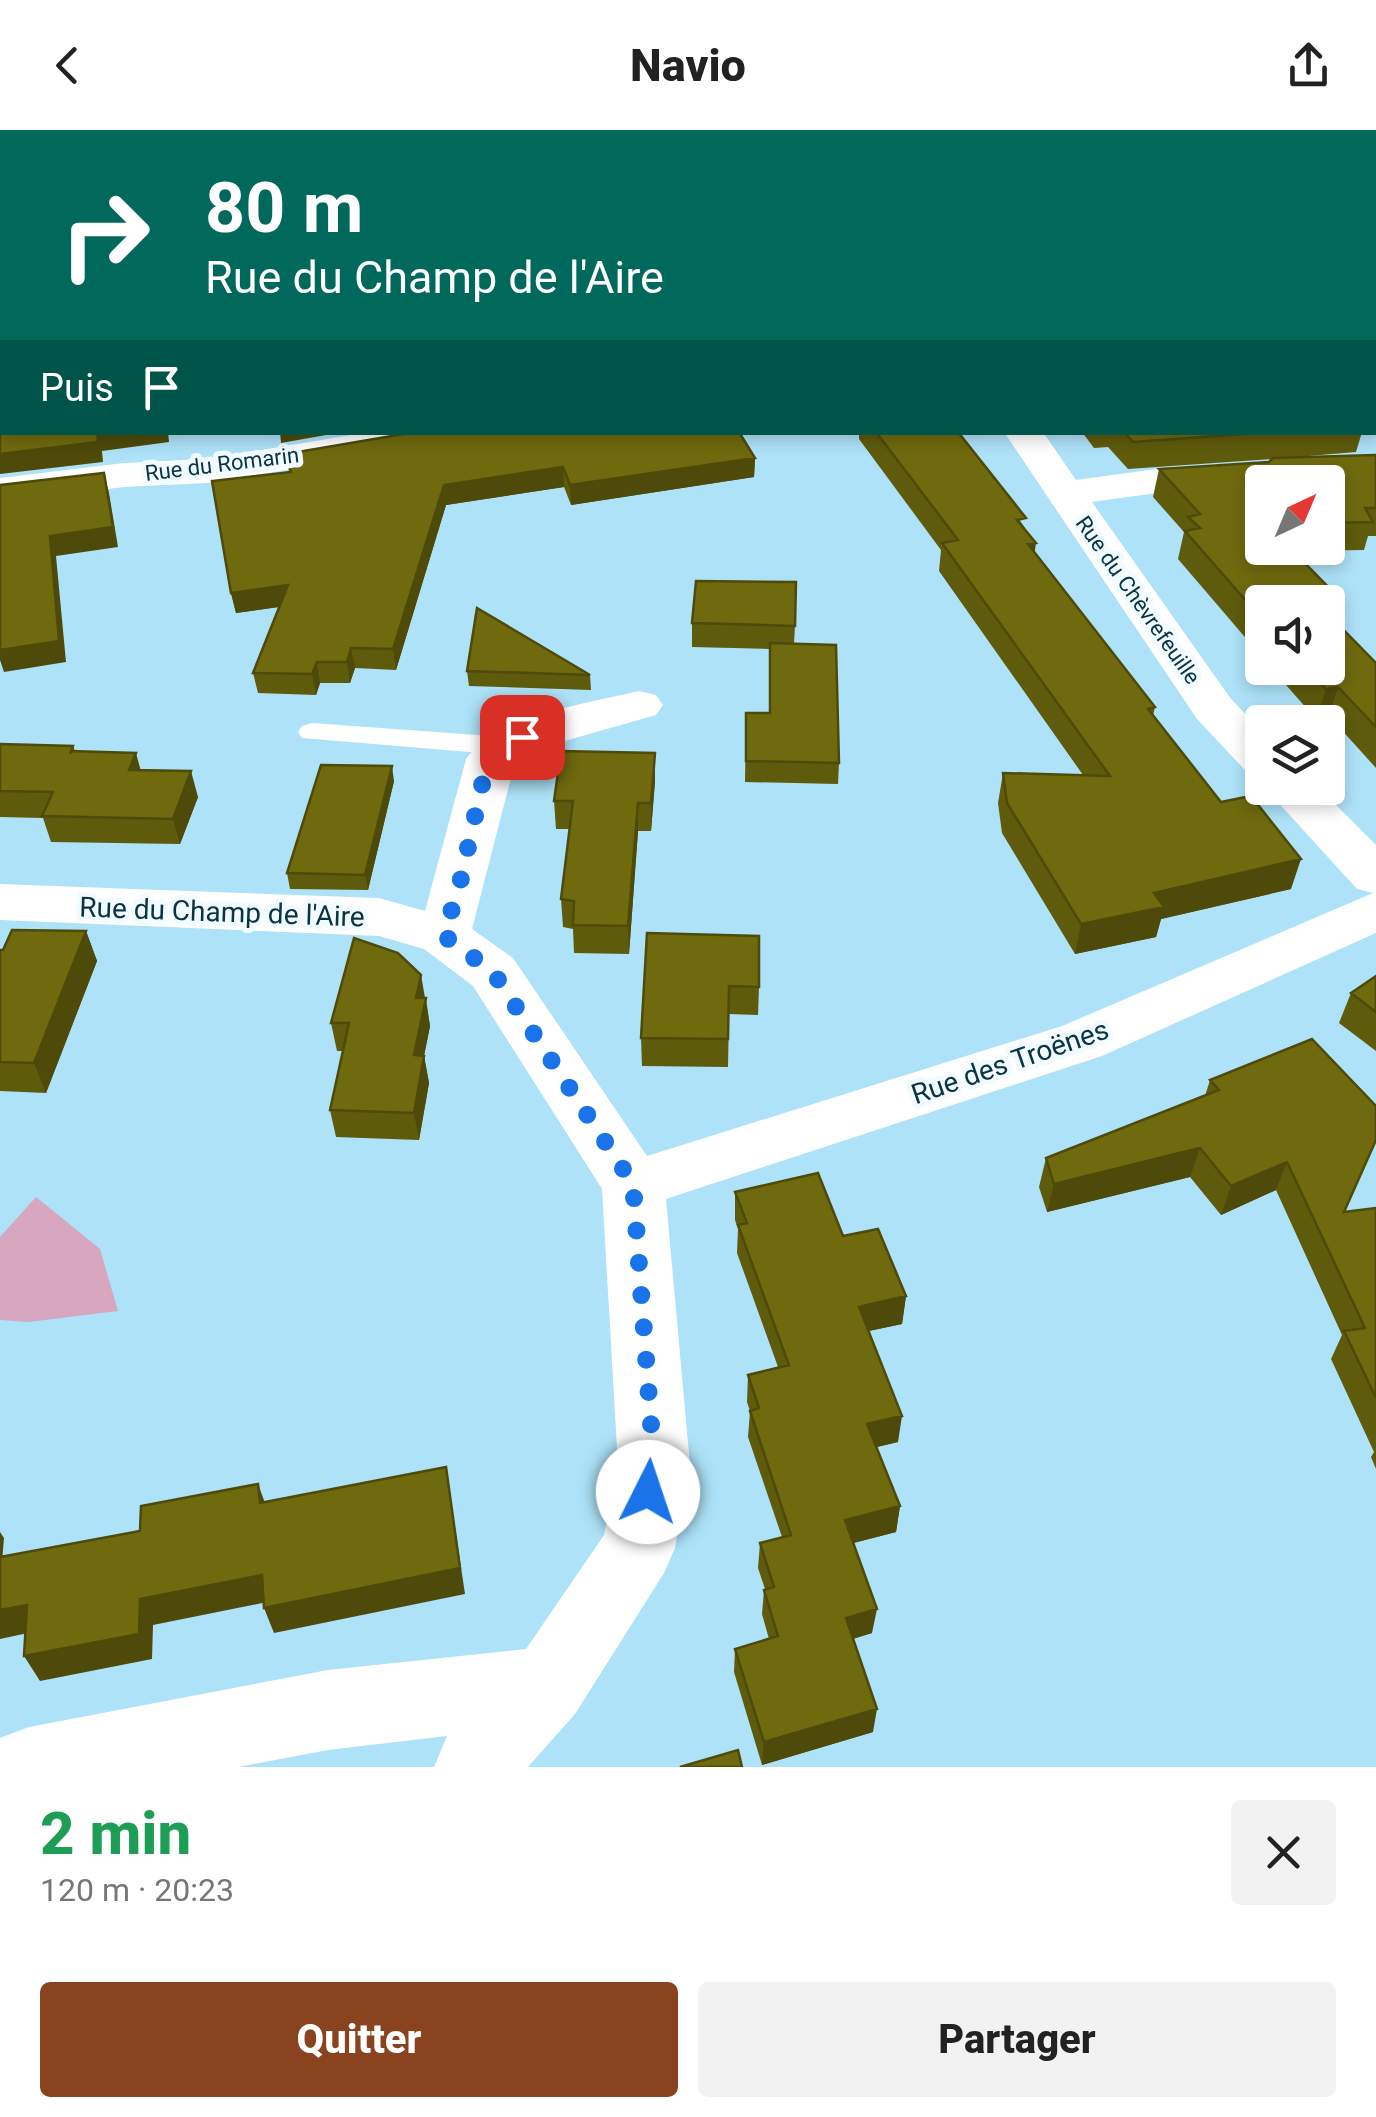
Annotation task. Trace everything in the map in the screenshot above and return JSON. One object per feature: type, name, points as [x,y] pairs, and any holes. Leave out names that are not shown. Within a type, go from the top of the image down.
[{"type":"street","name":"Rue du Romarin","points":[[0,490],[124,475],[207,471],[425,435]]},
{"type":"street","name":"Rue du Chèvrefeuille","points":[[1025,435],[1214,710],[1245,742]]},
{"type":"street","points":[[1064,494],[1172,478],[1376,467]]},
{"type":"street","points":[[443,935],[458,892],[484,776],[492,759],[506,746],[549,728],[640,706]]},
{"type":"street","points":[[1307,805],[1376,876]]},
{"type":"street","name":"Rue du Champ de l'Aire","points":[[0,902],[379,917],[443,935],[493,972],[633,1184],[654,1464],[638,1548],[548,1686],[474,1767]]},
{"type":"street","name":"Rue des Troënes","points":[[633,1184],[1082,1041],[1376,910]]},
{"type":"street","points":[[29,1767],[328,1710],[548,1686]]},
{"type":"lane","points":[[312,732],[506,746]]},
{"type":"shaded area","points":[[36,1197],[100,1249],[118,1311],[29,1322],[0,1320],[0,1237]]},
{"type":"building","points":[[0,435],[97,435],[98,442],[0,454]]},
{"type":"building","points":[[397,435],[741,435],[755,458],[570,485],[563,467],[444,485],[393,649],[351,648],[347,662],[317,662],[312,674],[253,673],[288,585],[231,593],[212,481],[291,472],[286,454]]},
{"type":"building","points":[[878,435],[960,435],[1026,518],[1017,520],[1036,543],[1028,544],[1155,707],[1148,709],[1221,802],[1245,797],[1245,805],[1258,805],[1301,859],[1154,893],[1164,907],[1081,924],[1007,803],[1003,773],[1110,776],[942,543],[958,540]]},
{"type":"building","points":[[1127,435],[1230,435],[1133,442]]},
{"type":"building","points":[[1376,455],[1376,508],[1365,508],[1373,522],[1345,523],[1345,465],[1245,465],[1245,565],[1307,565],[1326,585],[1245,585],[1245,600],[1185,531],[1200,528],[1188,517],[1200,514],[1159,469],[1269,462],[1273,458]]},
{"type":"building","points":[[104,473],[113,527],[50,536],[59,641],[0,650],[0,485]]},
{"type":"building","points":[[696,581],[796,582],[795,626],[692,623]]},
{"type":"building","points":[[477,608],[590,675],[467,671]]},
{"type":"building","points":[[1345,631],[1376,663],[1376,727],[1338,687],[1326,689],[1322,685],[1345,685]]},
{"type":"building","points":[[770,643],[836,645],[839,763],[746,761],[746,713],[770,713]]},
{"type":"building","points":[[0,744],[136,753],[129,770],[191,771],[173,819],[42,816],[53,792],[0,791]]},
{"type":"building","points":[[561,751],[655,753],[651,803],[638,803],[628,926],[573,925],[574,901],[561,899],[573,801],[554,801]]},
{"type":"building","points":[[321,765],[392,766],[365,875],[287,873]]},
{"type":"building","points":[[12,930],[86,931],[34,1063],[0,1062],[0,950]]},
{"type":"building","points":[[647,933],[759,936],[759,987],[729,986],[728,1039],[641,1038]]},
{"type":"building","points":[[354,938],[398,953],[421,975],[416,998],[426,998],[414,1055],[424,1056],[414,1113],[330,1110],[349,1023],[331,1023]]},
{"type":"building","points":[[1376,976],[1376,1012],[1351,993]]},
{"type":"building","points":[[1312,1039],[1376,1106],[1376,1140],[1344,1212],[1376,1208],[1376,1398],[1344,1331],[1365,1328],[1287,1162],[1231,1186],[1200,1148],[1054,1184],[1046,1158],[1219,1090],[1210,1080]]},
{"type":"building","points":[[818,1173],[843,1236],[878,1229],[906,1296],[859,1307],[902,1416],[867,1424],[900,1506],[845,1520],[877,1609],[846,1618],[877,1709],[764,1742],[735,1649],[778,1636],[764,1590],[774,1587],[760,1543],[791,1535],[750,1411],[759,1408],[748,1375],[789,1365],[738,1225],[747,1223],[735,1192]]},
{"type":"building","points":[[446,1467],[460,1568],[264,1608],[262,1575],[140,1599],[139,1634],[24,1656],[27,1605],[0,1610],[0,1557],[140,1531],[141,1506],[258,1484],[260,1503]]},
{"type":"building","points":[[738,1750],[742,1767],[680,1767]]},
{"type":"route","points":[[522,737],[492,759],[484,776],[458,892],[443,935],[493,972],[633,1184],[654,1464],[648,1492]]}]
